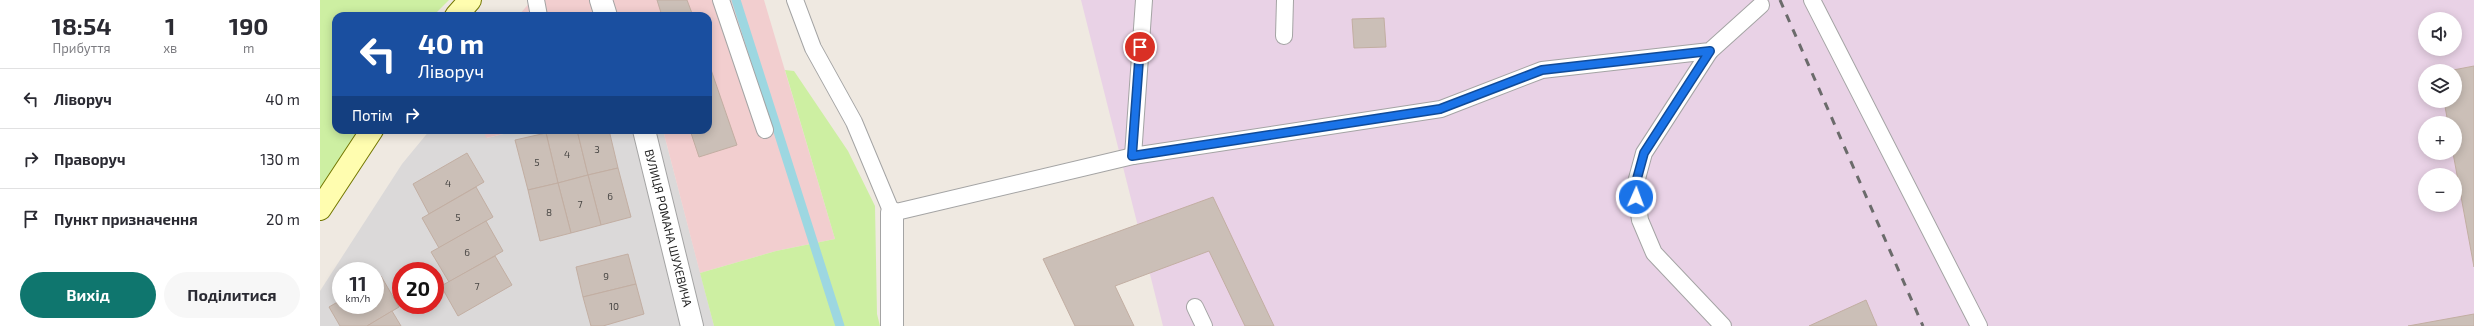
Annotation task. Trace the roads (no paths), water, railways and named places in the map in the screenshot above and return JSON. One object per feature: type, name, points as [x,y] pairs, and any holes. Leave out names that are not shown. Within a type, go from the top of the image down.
[{"type":"main road","points":[[460,12],[470,0]]},
{"type":"main road","points":[[320,209],[369,134]]},
{"type":"street","points":[[601,0],[605,12]]},
{"type":"street","name":"ВУЛИЦЯ РОМАНА ШУХЕВИЧА","points":[[645,134],[692,326]]},
{"type":"street","points":[[892,213],[892,326]]},
{"type":"lane","points":[[536,0],[538,12]]},
{"type":"lane","points":[[722,0],[766,130]]},
{"type":"lane","points":[[795,0],[813,48],[854,122],[892,213],[1132,156],[1440,109],[1542,70],[1710,51]]},
{"type":"lane","points":[[1132,156],[1144,0]]},
{"type":"lane","points":[[1284,36],[1285,0]]},
{"type":"lane","points":[[1812,0],[1979,326]]},
{"type":"lane","points":[[1724,326],[1654,253],[1640,220],[1635,186],[1644,153],[1710,51],[1761,5]]},
{"type":"lane","points":[[1195,307],[1204,326]]},
{"type":"waterway","points":[[736,0],[840,326]]},
{"type":"railway","points":[[1780,0],[1923,326]]}]
